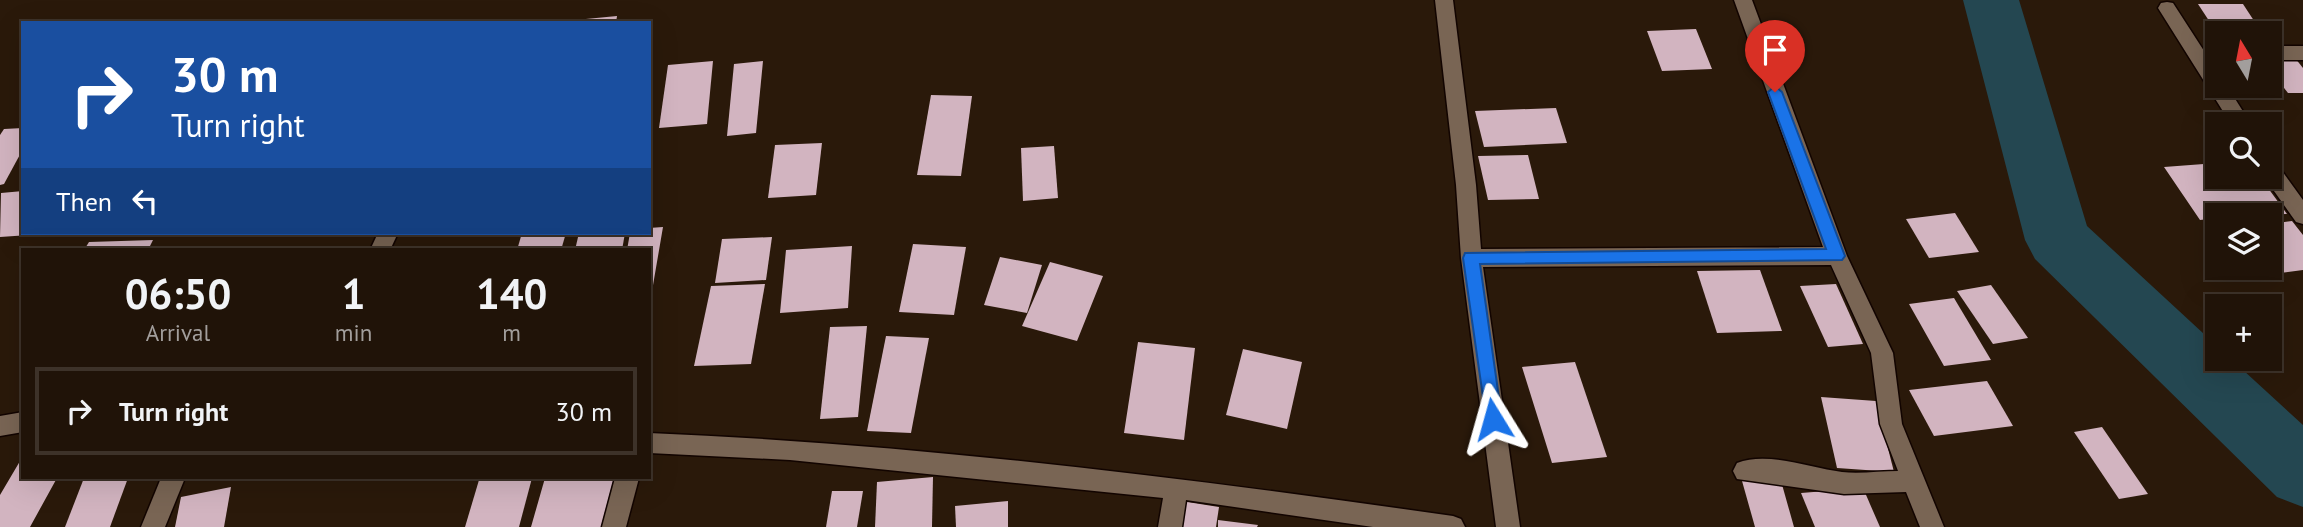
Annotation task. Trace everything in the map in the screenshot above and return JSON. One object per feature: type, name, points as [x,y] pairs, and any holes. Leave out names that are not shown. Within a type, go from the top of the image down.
[{"type":"street","points":[[1444,0],[1466,185],[1471,258],[1508,527]]},
{"type":"street","points":[[1743,0],[1837,256],[1881,353],[1890,418],[1932,527]]},
{"type":"street","points":[[2167,8],[2233,112]]},
{"type":"street","points":[[2196,53],[2205,53]]},
{"type":"street","points":[[2282,53],[2303,53]]},
{"type":"street","points":[[2282,187],[2303,216]]},
{"type":"street","points":[[1471,258],[1837,256]]},
{"type":"street","points":[[0,426],[21,422]]},
{"type":"street","points":[[651,443],[790,449],[1176,488],[1453,527]]},
{"type":"street","points":[[1745,471],[1778,472],[1844,482],[1913,481]]},
{"type":"street","points":[[153,527],[173,479]]},
{"type":"street","points":[[614,527],[627,479]]},
{"type":"street","points":[[1170,527],[1176,488]]},
{"type":"building","points":[[2198,4],[2243,4],[2254,21],[2209,21]]},
{"type":"building","points":[[617,16],[616,21],[565,21]]},
{"type":"building","points":[[1696,29],[1712,69],[1662,71],[1647,31]]},
{"type":"building","points":[[2295,58],[2303,68],[2303,93],[2288,93],[2282,85],[2282,59]]},
{"type":"building","points":[[713,61],[707,124],[659,128],[668,65]]},
{"type":"building","points":[[763,61],[756,133],[727,136],[734,64]]},
{"type":"building","points":[[931,95],[972,96],[961,176],[917,175]]},
{"type":"building","points":[[1556,108],[1567,143],[1484,147],[1475,111]]},
{"type":"building","points":[[21,128],[21,153],[4,184],[0,185],[0,135],[4,129]]},
{"type":"building","points":[[822,143],[816,195],[768,198],[775,145]]},
{"type":"building","points":[[1054,146],[1058,198],[1023,201],[1021,148]]},
{"type":"building","points":[[1528,155],[1539,199],[1488,200],[1478,156]]},
{"type":"building","points":[[2205,164],[2205,189],[2269,189],[2279,203],[2205,203],[2205,219],[2200,220],[2164,167]]},
{"type":"building","points":[[21,191],[21,235],[29,235],[0,237],[1,193]]},
{"type":"building","points":[[1955,213],[1979,252],[1929,258],[1906,219]]},
{"type":"building","points":[[2292,221],[2303,235],[2303,270],[2282,273],[2282,222]]},
{"type":"building","points":[[663,227],[652,291],[651,248],[627,248],[630,235],[651,235],[651,228]]},
{"type":"building","points":[[521,235],[565,235],[562,248],[518,248]]},
{"type":"building","points":[[579,235],[625,235],[622,248],[575,248]]},
{"type":"building","points":[[772,237],[766,280],[715,283],[722,239]]},
{"type":"building","points":[[153,240],[149,248],[85,248],[89,242]]},
{"type":"building","points":[[913,244],[966,247],[954,315],[899,312]]},
{"type":"building","points":[[510,246],[510,248],[415,248]]},
{"type":"building","points":[[852,246],[848,308],[780,313],[786,250]]},
{"type":"building","points":[[1000,257],[1042,265],[1027,313],[984,305]]},
{"type":"building","points":[[1050,262],[1103,276],[1077,341],[1022,326]]},
{"type":"building","points":[[1760,270],[1782,331],[1717,333],[1697,271]]},
{"type":"building","points":[[765,284],[751,364],[694,366],[711,286]]},
{"type":"building","points":[[1836,284],[1863,344],[1828,347],[1800,286]]},
{"type":"building","points":[[1991,285],[2028,338],[1993,344],[1957,291]]},
{"type":"building","points":[[1954,298],[1991,360],[1944,366],[1909,304]]},
{"type":"building","points":[[867,326],[858,417],[820,419],[830,327]]},
{"type":"building","points":[[886,336],[929,338],[911,433],[867,431]]},
{"type":"building","points":[[1138,342],[1195,348],[1184,440],[1124,433]]},
{"type":"building","points":[[1243,349],[1302,362],[1287,429],[1226,415]]},
{"type":"building","points":[[1575,362],[1607,457],[1552,463],[1522,367]]},
{"type":"building","points":[[1987,381],[2013,426],[1934,436],[1909,390]]},
{"type":"building","points":[[1821,397],[1876,401],[1894,472],[1837,468]]},
{"type":"building","points":[[2102,427],[2148,494],[2119,499],[2074,432]]},
{"type":"building","points":[[21,459],[21,479],[56,479],[30,527],[0,527],[0,495]]},
{"type":"building","points":[[933,477],[932,527],[875,527],[877,482]]},
{"type":"building","points":[[84,479],[128,479],[110,527],[65,527]]},
{"type":"building","points":[[532,479],[519,527],[465,527],[479,480]]},
{"type":"building","points":[[545,479],[614,479],[601,527],[531,527]]},
{"type":"building","points":[[1742,481],[1781,481],[1794,527],[1755,527]]},
{"type":"building","points":[[231,487],[224,527],[175,527],[181,497]]},
{"type":"building","points":[[1863,488],[1880,527],[1815,527],[1801,493]]},
{"type":"building","points":[[832,491],[863,491],[857,527],[826,527]]},
{"type":"building","points":[[1008,501],[1008,527],[956,527],[955,506]]},
{"type":"building","points":[[1181,501],[1219,507],[1216,527],[1177,527]]},
{"type":"building","points":[[1218,520],[1258,525],[1218,527]]},
{"type":"waterway","points":[[1991,0],[2058,240],[2303,473]]},
{"type":"route","points":[[1493,419],[1471,258],[1837,256],[1775,92]]}]
